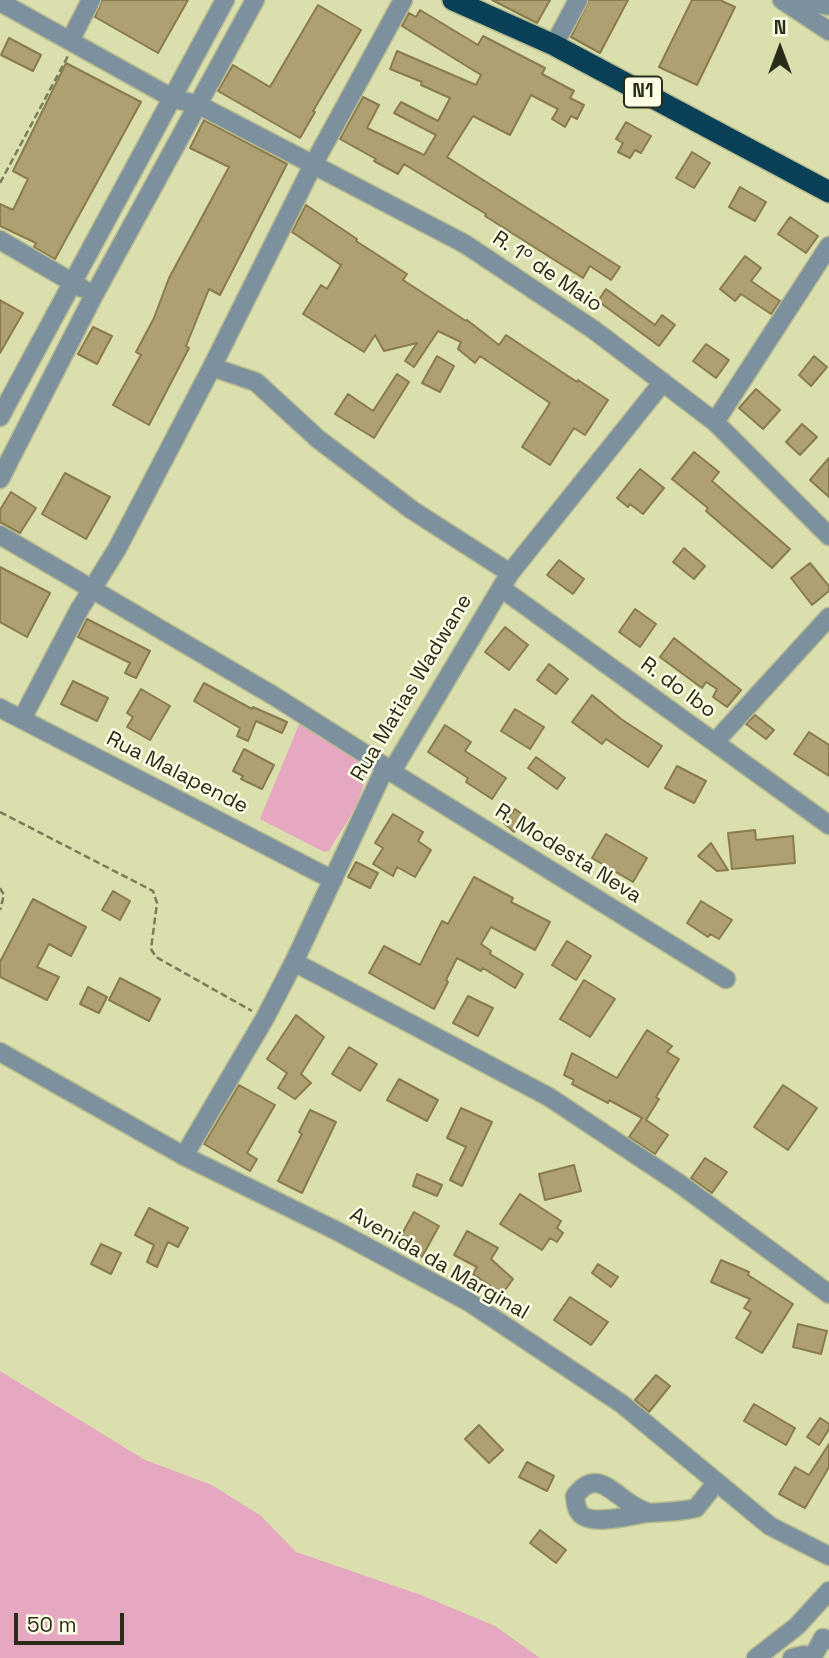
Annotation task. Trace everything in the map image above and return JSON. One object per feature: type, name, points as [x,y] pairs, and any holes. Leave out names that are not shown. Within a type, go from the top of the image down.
[{"type":"highway","name":"N1","points":[[453,0],[554,45],[829,192]]},
{"type":"street","points":[[69,48],[91,0]]},
{"type":"street","points":[[0,417],[174,99],[225,0]]},
{"type":"street","points":[[0,479],[94,295],[255,0]]},
{"type":"street","points":[[22,719],[79,610],[117,549],[313,165],[403,0]]},
{"type":"street","points":[[554,45],[578,0]]},
{"type":"street","points":[[782,0],[829,31]]},
{"type":"street","points":[[794,0],[829,6]]},
{"type":"street","points":[[0,2],[69,48],[174,99]]},
{"type":"street","name":"R. 1º de Maio","points":[[174,99],[197,103],[465,244],[594,330],[715,422],[829,536]]},
{"type":"street","points":[[0,240],[94,295]]},
{"type":"street","points":[[715,422],[829,246]]},
{"type":"street","name":"R. do Ibo","points":[[212,367],[256,382],[318,439],[715,742],[829,825]]},
{"type":"street","name":"Rua Matias Wadwane","points":[[184,1156],[265,1018],[389,769],[505,580],[663,382]]},
{"type":"street","name":"R. Modesta Neva","points":[[0,535],[274,696],[726,979]]},
{"type":"street","points":[[715,742],[829,617]]},
{"type":"street","name":"Rua Malapende","points":[[0,708],[333,880]]},
{"type":"street","points":[[294,962],[549,1097],[680,1185],[829,1294]]},
{"type":"street","name":"Avenida da Marginal","points":[[0,1052],[184,1156],[337,1231],[469,1302],[622,1404],[769,1526],[829,1556]]},
{"type":"street","points":[[649,1513],[658,1515],[696,1508],[716,1483]]},
{"type":"street","points":[[757,1658],[797,1626],[829,1591]]},
{"type":"street","points":[[792,1658],[804,1655],[812,1658],[823,1638],[829,1640]]},
{"type":"path","points":[[0,183],[69,48]]},
{"type":"path","points":[[0,812],[153,891],[157,903],[151,949],[156,957],[265,1018]]},
{"type":"path","points":[[0,888],[4,895],[0,910]]},
{"type":"shaded area","points":[[300,722],[365,758],[366,771],[360,795],[329,851],[324,852],[260,819]]},
{"type":"shaded area","points":[[0,1371],[145,1460],[212,1485],[261,1516],[296,1552],[421,1595],[495,1626],[540,1658],[0,1658]]},
{"type":"building","points":[[102,0],[188,0],[158,53],[95,17]]},
{"type":"building","points":[[492,0],[550,0],[537,23]]},
{"type":"building","points":[[589,0],[628,0],[600,53],[571,37]]},
{"type":"building","points":[[692,0],[720,0],[735,7],[697,85],[659,67]]},
{"type":"building","points":[[318,5],[361,30],[300,138],[218,91],[233,65],[270,87]]},
{"type":"building","points":[[420,10],[478,45],[483,36],[545,68],[542,74],[574,91],[570,98],[584,105],[577,119],[571,116],[565,127],[552,119],[558,109],[531,95],[510,135],[473,116],[447,157],[620,267],[611,280],[590,266],[583,278],[404,164],[398,174],[340,139],[363,97],[379,105],[367,128],[424,155],[436,135],[394,113],[401,102],[438,121],[450,98],[421,85],[422,82],[390,69],[397,51],[476,85],[481,75],[402,26],[409,13],[416,17]]},
{"type":"building","points":[[9,38],[41,55],[33,71],[1,55]]},
{"type":"building","points":[[66,63],[141,102],[55,259],[34,247],[36,243],[0,226],[0,204],[13,210],[28,179],[13,171]]},
{"type":"building","points":[[204,120],[287,164],[220,295],[209,289],[186,346],[189,348],[149,425],[113,405],[141,355],[136,352],[154,318],[169,278],[229,167],[190,148]]},
{"type":"building","points":[[626,122],[651,136],[641,153],[635,150],[630,158],[618,152],[623,143],[616,139]]},
{"type":"building","points":[[692,152],[710,163],[694,188],[676,178]]},
{"type":"building","points":[[740,187],[766,202],[755,221],[729,207]]},
{"type":"building","points":[[306,205],[407,274],[403,280],[467,320],[499,345],[506,335],[608,400],[585,435],[574,428],[550,465],[522,447],[550,403],[480,356],[475,363],[458,349],[461,342],[438,331],[414,367],[405,361],[417,343],[384,351],[375,335],[364,352],[303,314],[321,285],[327,289],[341,265],[292,232]]},
{"type":"building","points":[[790,217],[818,236],[806,253],[778,234]]},
{"type":"building","points":[[745,256],[761,268],[751,281],[780,301],[771,314],[741,294],[735,301],[720,289]]},
{"type":"building","points":[[606,289],[655,325],[662,315],[675,325],[659,346],[598,301]]},
{"type":"building","points":[[0,300],[23,313],[0,353]]},
{"type":"building","points":[[93,327],[112,336],[97,364],[78,354]]},
{"type":"building","points":[[706,344],[729,360],[716,378],[693,361]]},
{"type":"building","points":[[437,356],[454,366],[440,392],[422,383]]},
{"type":"building","points":[[814,356],[827,367],[811,386],[799,375]]},
{"type":"building","points":[[397,374],[409,382],[374,438],[335,414],[348,394],[373,411]]},
{"type":"building","points":[[756,389],[780,410],[763,429],[739,408]]},
{"type":"building","points":[[802,424],[817,437],[800,455],[786,442]]},
{"type":"building","points":[[694,452],[719,472],[712,481],[790,549],[772,568],[706,511],[708,508],[672,479]]},
{"type":"building","points":[[829,458],[829,497],[810,480]]},
{"type":"building","points":[[640,469],[664,488],[643,514],[617,498]]},
{"type":"building","points":[[65,473],[110,497],[86,539],[42,514]]},
{"type":"building","points":[[11,492],[36,508],[20,533],[0,522],[0,510]]},
{"type":"building","points":[[684,548],[705,566],[694,579],[673,562]]},
{"type":"building","points":[[559,560],[584,579],[573,594],[547,575]]},
{"type":"building","points":[[810,563],[829,586],[829,591],[812,605],[791,578]]},
{"type":"building","points":[[0,567],[50,593],[27,637],[0,622]]},
{"type":"building","points":[[635,609],[656,624],[640,647],[619,632]]},
{"type":"building","points":[[87,619],[150,651],[136,678],[125,673],[130,663],[78,637]]},
{"type":"building","points":[[505,627],[528,645],[509,670],[485,652]]},
{"type":"building","points":[[674,638],[741,690],[727,707],[713,697],[717,689],[706,682],[702,688],[660,657]]},
{"type":"building","points":[[549,664],[568,679],[556,694],[537,680]]},
{"type":"building","points":[[73,681],[108,698],[97,721],[61,704]]},
{"type":"building","points":[[204,683],[252,709],[253,707],[287,722],[282,733],[256,721],[248,741],[237,736],[240,728],[194,701]]},
{"type":"building","points":[[141,689],[170,706],[150,740],[127,727],[133,717],[127,713]]},
{"type":"building","points":[[592,695],[621,719],[662,746],[648,767],[606,739],[602,744],[572,722]]},
{"type":"building","points":[[515,709],[544,727],[530,749],[501,731]]},
{"type":"building","points":[[755,715],[774,730],[766,739],[746,724]]},
{"type":"building","points":[[445,725],[471,742],[465,751],[506,778],[492,799],[466,782],[468,778],[428,752]]},
{"type":"building","points":[[809,732],[829,745],[829,776],[794,754]]},
{"type":"building","points":[[244,749],[274,765],[262,789],[241,779],[243,776],[233,771]]},
{"type":"building","points":[[536,757],[565,778],[557,789],[528,768]]},
{"type":"building","points":[[677,766],[706,781],[694,803],[665,788]]},
{"type":"building","points":[[515,809],[526,817],[514,832],[504,823]]},
{"type":"building","points":[[393,814],[423,832],[418,841],[431,850],[415,877],[397,867],[393,876],[373,864],[383,848],[375,843]]},
{"type":"building","points":[[755,830],[756,840],[793,836],[795,863],[732,869],[728,833]]},
{"type":"building","points":[[606,834],[647,858],[633,882],[592,858]]},
{"type":"building","points":[[711,843],[728,870],[717,871],[698,856]]},
{"type":"building","points":[[356,862],[378,873],[370,888],[348,877]]},
{"type":"building","points":[[474,877],[513,898],[511,902],[550,922],[535,950],[491,927],[481,944],[491,951],[490,954],[523,974],[515,988],[483,968],[481,971],[457,958],[434,1009],[369,973],[384,946],[420,965],[442,921],[448,924]]},
{"type":"building","points":[[113,891],[130,901],[120,920],[102,910]]},
{"type":"building","points":[[33,899],[86,927],[71,956],[49,944],[37,967],[59,977],[47,1000],[0,977],[0,962]]},
{"type":"building","points":[[701,901],[732,920],[719,939],[710,934],[708,937],[687,923]]},
{"type":"building","points":[[567,941],[591,956],[576,980],[552,965]]},
{"type":"building","points":[[120,978],[160,999],[149,1021],[109,1000]]},
{"type":"building","points":[[584,980],[615,999],[590,1037],[560,1019]]},
{"type":"building","points":[[88,987],[107,997],[99,1013],[80,1004]]},
{"type":"building","points":[[468,996],[493,1008],[478,1036],[453,1023]]},
{"type":"building","points":[[296,1015],[324,1037],[301,1074],[311,1083],[295,1099],[278,1088],[287,1073],[267,1059]]},
{"type":"building","points":[[647,1030],[672,1046],[667,1052],[679,1059],[656,1097],[659,1099],[646,1120],[668,1135],[655,1154],[629,1137],[642,1118],[572,1084],[574,1080],[564,1075],[572,1053],[617,1078]]},
{"type":"building","points":[[349,1047],[377,1064],[360,1091],[332,1074]]},
{"type":"building","points":[[399,1079],[438,1100],[427,1121],[387,1100]]},
{"type":"building","points":[[239,1085],[275,1105],[247,1153],[257,1159],[250,1171],[204,1144]]},
{"type":"building","points":[[783,1085],[817,1108],[788,1150],[754,1127]]},
{"type":"building","points":[[461,1108],[492,1122],[462,1186],[450,1180],[466,1147],[447,1138]]},
{"type":"building","points":[[310,1110],[336,1122],[302,1193],[278,1181],[302,1134],[299,1132]]},
{"type":"building","points":[[705,1158],[727,1172],[712,1193],[691,1178]]},
{"type":"building","points":[[574,1165],[581,1191],[545,1200],[539,1174]]},
{"type":"building","points":[[417,1174],[442,1185],[437,1196],[413,1186]]},
{"type":"building","points":[[520,1194],[561,1221],[557,1228],[563,1233],[557,1242],[550,1238],[542,1250],[500,1224]]},
{"type":"building","points":[[149,1208],[188,1228],[178,1247],[168,1242],[157,1267],[147,1262],[154,1245],[135,1235]]},
{"type":"building","points":[[414,1212],[439,1226],[422,1257],[397,1243]]},
{"type":"building","points":[[467,1231],[498,1248],[491,1259],[513,1279],[502,1294],[473,1274],[477,1267],[454,1255]]},
{"type":"building","points":[[101,1244],[121,1253],[111,1274],[91,1264]]},
{"type":"building","points":[[721,1260],[749,1272],[748,1275],[793,1304],[762,1353],[736,1338],[751,1312],[744,1308],[750,1299],[711,1282]]},
{"type":"building","points":[[598,1264],[618,1277],[611,1287],[592,1273]]},
{"type":"building","points":[[570,1297],[608,1322],[591,1345],[554,1320]]},
{"type":"building","points":[[798,1324],[827,1331],[821,1354],[793,1347]]},
{"type":"building","points":[[656,1375],[670,1386],[649,1412],[635,1400]]},
{"type":"building","points":[[754,1404],[795,1428],[786,1445],[744,1421]]},
{"type":"building","points":[[820,1418],[829,1424],[829,1429],[819,1445],[807,1437]]},
{"type":"building","points":[[479,1425],[503,1450],[489,1463],[465,1439]]},
{"type":"building","points":[[829,1444],[829,1467],[805,1508],[779,1494],[795,1467],[809,1475]]},
{"type":"building","points":[[527,1462],[554,1476],[547,1491],[519,1477]]},
{"type":"building","points":[[540,1530],[566,1550],[556,1563],[530,1543]]}]
